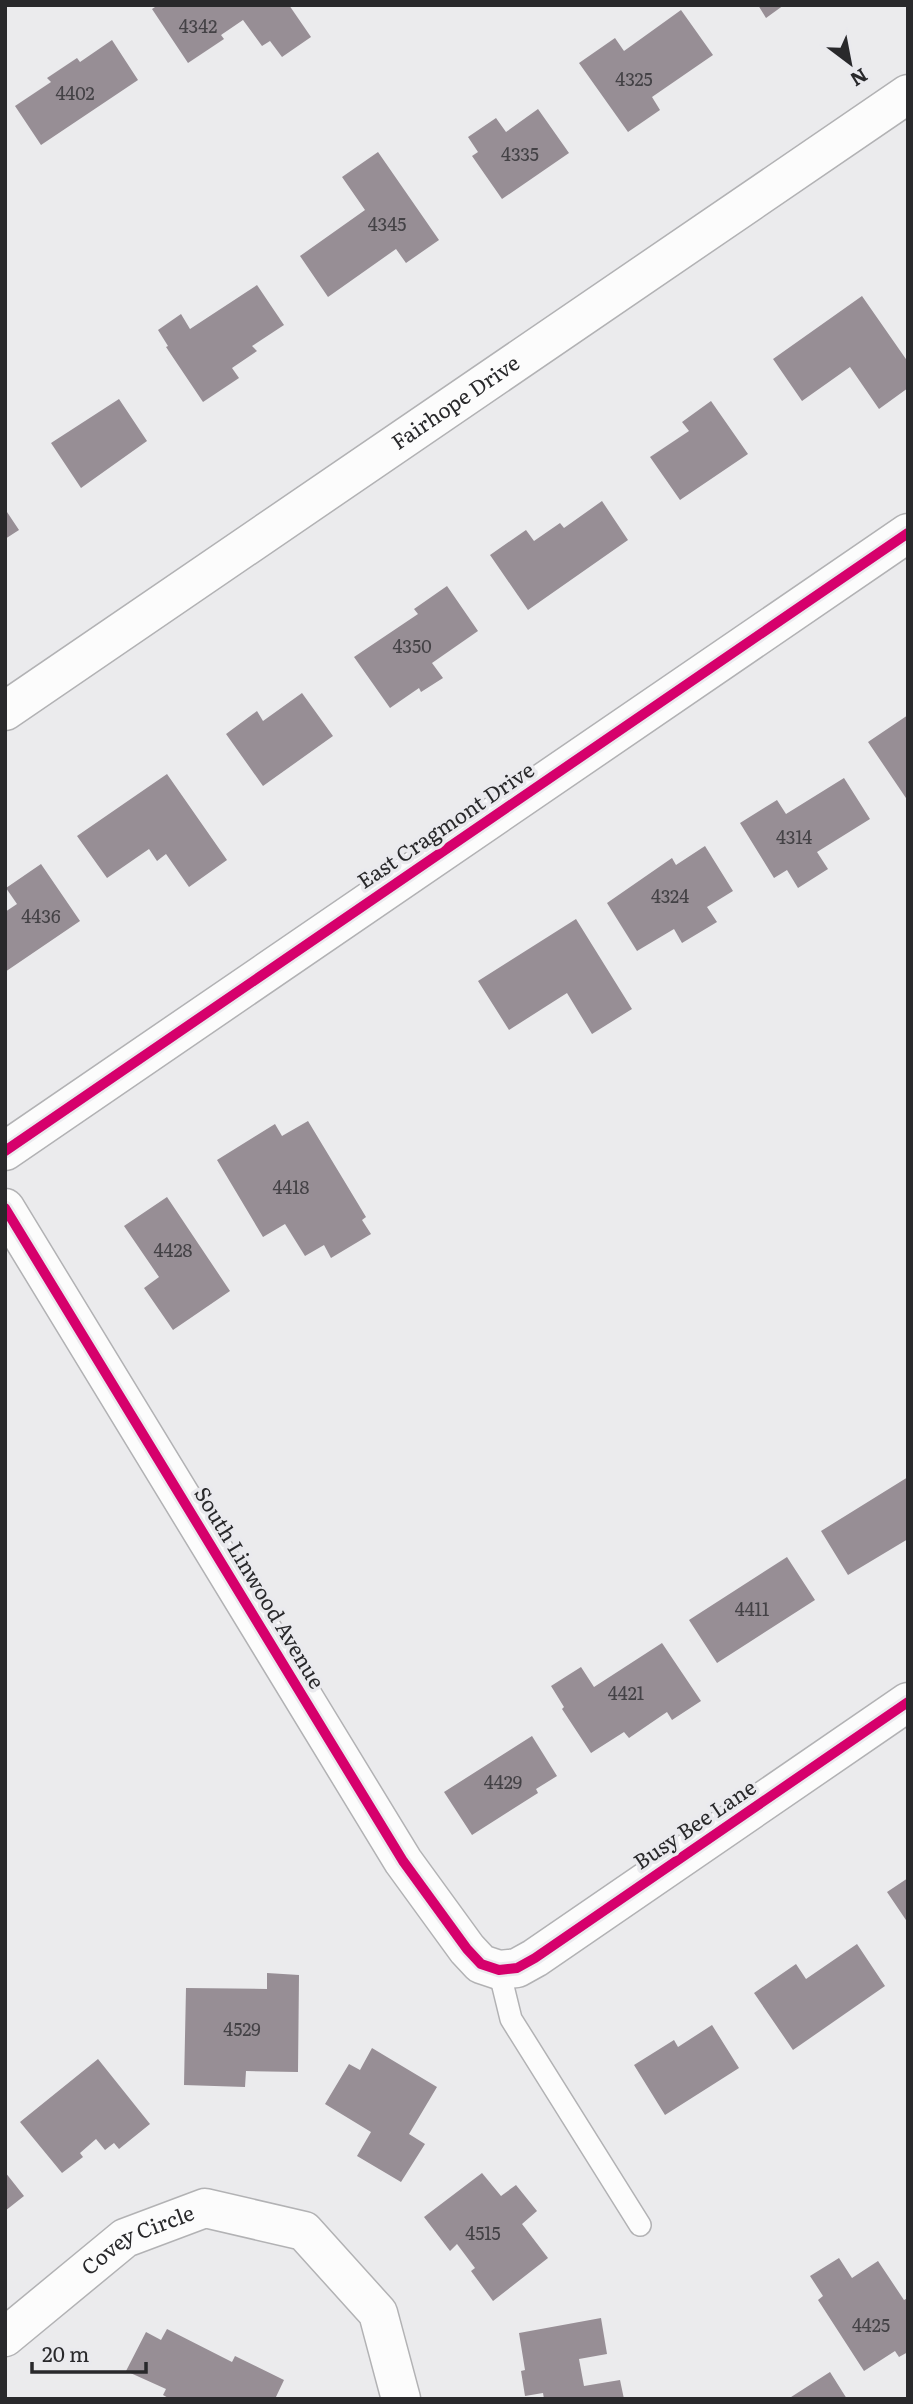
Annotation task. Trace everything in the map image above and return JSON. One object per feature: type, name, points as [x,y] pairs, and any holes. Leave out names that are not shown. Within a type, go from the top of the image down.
[{"type":"street","name":"Fairhope Drive","points":[[5,711],[908,94]]},
{"type":"street","name":"East Cragmont Drive","points":[[5,1151],[908,533]]},
{"type":"street","name":"South Linwood Avenue","points":[[5,1208],[403,1861],[467,1949],[481,1964],[499,1970]]},
{"type":"street","name":"Busy Bee Lane","points":[[499,1970],[517,1968],[535,1958],[908,1702]]},
{"type":"street","name":"Covey Circle","points":[[5,2337],[125,2238],[205,2208],[304,2231],[379,2313],[401,2399]]},
{"type":"lane","points":[[499,1970],[511,2019],[640,2225]]},
{"type":"building","points":[[158,5],[289,5],[311,37],[282,57],[270,41],[262,46],[243,20],[221,35],[224,39],[188,63],[152,9]]},
{"type":"building","points":[[758,5],[784,5],[766,18]]},
{"type":"building","points":[[681,10],[713,55],[652,97],[660,110],[628,132],[579,63],[615,38],[624,51]]},
{"type":"building","points":[[112,40],[138,80],[41,145],[15,106],[51,82],[47,78],[77,58],[80,62]]},
{"type":"building","points":[[538,109],[569,153],[502,199],[472,156],[478,152],[468,137],[496,118],[506,132]]},
{"type":"building","points":[[378,152],[439,240],[406,263],[396,249],[328,297],[300,256],[365,210],[342,177]]},
{"type":"building","points":[[257,285],[284,325],[252,346],[257,351],[232,368],[239,378],[203,402],[166,347],[168,346],[158,330],[181,314],[190,329]]},
{"type":"building","points":[[862,296],[908,362],[908,388],[879,409],[850,367],[802,401],[773,359]]},
{"type":"building","points":[[119,399],[147,441],[81,488],[51,443]]},
{"type":"building","points":[[711,401],[748,454],[680,500],[650,457],[689,431],[682,422]]},
{"type":"building","points":[[602,501],[628,540],[528,610],[490,555],[526,530],[534,541],[560,523],[564,528]]},
{"type":"building","points":[[5,509],[19,530],[5,539]]},
{"type":"building","points":[[447,586],[478,631],[432,663],[443,678],[421,692],[419,688],[390,708],[354,657],[418,614],[414,609]]},
{"type":"building","points":[[302,693],[333,736],[263,786],[226,734],[257,711],[263,721]]},
{"type":"building","points":[[908,715],[908,801],[868,742]]},
{"type":"building","points":[[167,774],[227,860],[189,887],[166,854],[157,861],[149,849],[107,878],[77,836]]},
{"type":"building","points":[[844,778],[870,819],[817,852],[828,869],[798,888],[787,870],[774,878],[740,823],[777,800],[786,814]]},
{"type":"building","points":[[705,846],[733,891],[707,907],[717,922],[682,943],[674,929],[637,951],[607,903],[672,858],[676,865]]},
{"type":"building","points":[[41,864],[80,921],[5,972],[5,912],[17,904],[6,888]]},
{"type":"building","points":[[576,919],[632,1009],[592,1034],[567,993],[509,1030],[478,981]]},
{"type":"building","points":[[308,1121],[366,1217],[362,1220],[371,1234],[331,1258],[324,1245],[305,1256],[285,1224],[263,1237],[217,1160],[275,1124],[282,1136]]},
{"type":"building","points":[[167,1197],[230,1291],[173,1330],[144,1288],[159,1277],[124,1226]]},
{"type":"building","points":[[908,1477],[908,1539],[848,1575],[821,1531]]},
{"type":"building","points":[[787,1557],[815,1600],[717,1663],[689,1620]]},
{"type":"building","points":[[662,1643],[701,1701],[672,1720],[667,1712],[629,1738],[624,1732],[591,1753],[562,1709],[564,1707],[551,1686],[581,1667],[594,1687]]},
{"type":"building","points":[[532,1736],[557,1776],[536,1789],[538,1793],[472,1835],[444,1792]]},
{"type":"building","points":[[908,1878],[908,1923],[887,1892]]},
{"type":"building","points":[[857,1944],[885,1986],[793,2050],[754,1993],[796,1964],[806,1979]]},
{"type":"building","points":[[267,1973],[299,1975],[298,2072],[246,2071],[245,2087],[184,2085],[186,1988],[267,1989]]},
{"type":"building","points":[[712,2025],[739,2068],[665,2115],[634,2065],[674,2040],[678,2047]]},
{"type":"building","points":[[372,2048],[437,2087],[409,2134],[425,2144],[401,2182],[357,2156],[371,2132],[325,2104],[349,2064],[360,2070]]},
{"type":"building","points":[[98,2059],[150,2124],[119,2149],[114,2143],[105,2150],[96,2139],[80,2153],[83,2157],[62,2173],[20,2122]]},
{"type":"building","points":[[5,2172],[24,2196],[5,2211]]},
{"type":"building","points":[[482,2173],[501,2196],[516,2185],[537,2211],[522,2224],[548,2258],[493,2301],[471,2271],[475,2268],[457,2244],[450,2251],[424,2217]]},
{"type":"building","points":[[839,2258],[852,2278],[878,2261],[904,2300],[908,2298],[908,2352],[899,2357],[895,2351],[864,2371],[818,2300],[823,2296],[810,2276]]},
{"type":"building","points":[[601,2318],[607,2354],[579,2359],[584,2386],[620,2380],[624,2399],[544,2399],[543,2393],[525,2396],[521,2371],[525,2370],[519,2333]]},
{"type":"building","points":[[167,2329],[232,2362],[235,2356],[284,2380],[275,2399],[170,2399],[163,2395],[166,2389],[126,2371],[146,2332],[161,2340]]},
{"type":"building","points":[[830,2372],[847,2399],[788,2399]]},
{"type":"cycle path","points":[[5,1151],[908,533]]},
{"type":"cycle path","points":[[5,1208],[403,1861],[467,1949],[481,1964],[499,1970],[517,1968],[535,1958],[908,1702]]}]
